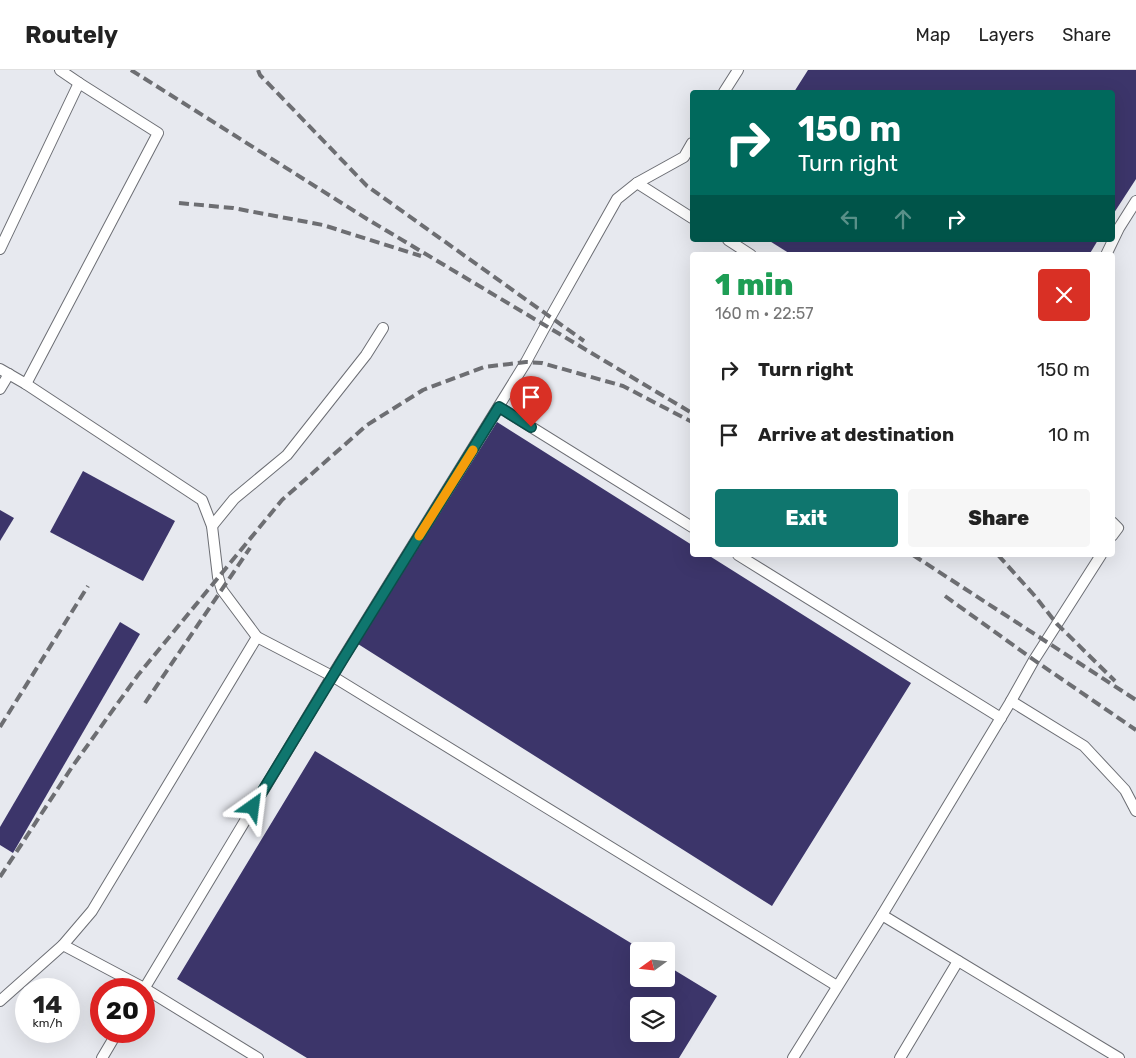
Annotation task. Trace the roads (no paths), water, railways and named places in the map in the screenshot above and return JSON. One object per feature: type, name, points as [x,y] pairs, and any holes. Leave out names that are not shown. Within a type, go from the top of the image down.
[{"type":"lane","points":[[26,384],[158,133],[60,70]]},
{"type":"lane","points":[[725,90],[738,70]]},
{"type":"lane","points":[[0,249],[79,82]]},
{"type":"lane","points":[[150,978],[332,676],[526,362],[617,199],[637,183],[684,157],[690,146]]},
{"type":"lane","points":[[637,183],[690,217]]},
{"type":"lane","points":[[1115,238],[1136,201]]},
{"type":"lane","points":[[731,242],[746,252]]},
{"type":"lane","points":[[212,526],[234,499],[287,455],[366,355],[384,328]]},
{"type":"lane","points":[[0,389],[5,372],[202,500],[212,526],[218,577],[222,590],[257,637],[332,676],[837,986]]},
{"type":"lane","points":[[499,407],[690,526]]},
{"type":"lane","points":[[741,557],[1001,718]]},
{"type":"lane","points":[[793,1058],[882,915],[1034,660],[1100,557]]},
{"type":"lane","points":[[0,1001],[63,945],[92,912],[257,637]]},
{"type":"lane","points":[[1011,701],[1084,746],[1125,790],[1136,811]]},
{"type":"lane","points":[[882,915],[1119,1058]]},
{"type":"lane","points":[[63,945],[125,978]]},
{"type":"lane","points":[[900,1058],[958,961]]},
{"type":"lane","points":[[155,995],[258,1058]]},
{"type":"lane","points":[[102,1058],[111,1043]]},
{"type":"railway","points":[[131,70],[367,219],[690,412]]},
{"type":"railway","points":[[258,70],[260,75],[367,186],[584,341]]},
{"type":"railway","points":[[179,203],[233,208],[323,225],[421,256]]},
{"type":"railway","points":[[0,877],[72,767],[138,675],[282,500],[367,425],[423,390],[484,367],[526,362],[542,363],[623,386],[690,421]]},
{"type":"railway","points":[[145,703],[250,548]]},
{"type":"railway","points":[[916,557],[1136,700]]},
{"type":"railway","points":[[1000,557],[1057,624],[1115,681]]},
{"type":"railway","points":[[0,727],[88,586]]},
{"type":"railway","points":[[945,596],[1136,730]]}]
